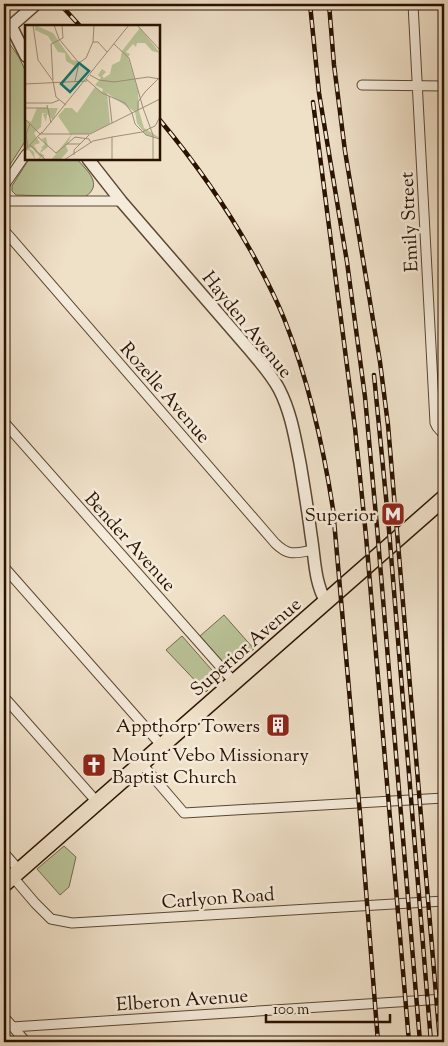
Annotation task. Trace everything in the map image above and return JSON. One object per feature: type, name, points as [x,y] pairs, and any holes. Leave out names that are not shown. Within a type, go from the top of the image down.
[{"type":"main road","name":"Superior Avenue","points":[[12,877],[444,498]]},
{"type":"street","points":[[25,54],[7,23],[36,4]]},
{"type":"street","name":"Emily Street","points":[[413,4],[435,423],[444,435]]},
{"type":"street","points":[[362,85],[444,86]]},
{"type":"street","points":[[4,186],[25,155]]},
{"type":"street","name":"Hayden Avenue","points":[[89,160],[121,201],[268,371],[279,389],[295,434],[316,576],[326,602]]},
{"type":"street","points":[[4,201],[121,201]]},
{"type":"street","name":"Rozelle Avenue","points":[[4,230],[275,543],[282,550],[288,552],[313,550]]},
{"type":"street","name":"Bender Avenue","points":[[4,422],[234,682]]},
{"type":"street","points":[[4,567],[162,746]]},
{"type":"street","points":[[4,696],[97,802]]},
{"type":"street","points":[[142,764],[184,813],[444,798]]},
{"type":"street","name":"Carlyon Road","points":[[4,853],[12,877],[35,903],[52,919],[72,922],[444,900]]},
{"type":"street","name":"Elberon Avenue","points":[[12,1027],[444,999]]},
{"type":"street","points":[[4,1017],[26,1042]]},
{"type":"green space","points":[[4,36],[19,57],[25,70],[25,142],[4,174]]},
{"type":"green space","points":[[28,160],[78,160],[89,173],[93,182],[91,192],[85,197],[16,195],[12,191],[12,186]]},
{"type":"green space","points":[[224,615],[254,649],[233,667],[227,667],[200,636]]},
{"type":"green space","points":[[182,636],[218,677],[218,680],[206,692],[166,650]]},
{"type":"green space","points":[[64,846],[76,857],[69,887],[60,895],[37,869]]},
{"type":"railway","points":[[60,4],[79,25]]},
{"type":"railway","points":[[310,4],[319,93],[347,262],[365,397],[420,1042]]},
{"type":"railway","points":[[329,4],[334,65],[345,151],[380,362],[388,425],[440,1042]]},
{"type":"railway","points":[[313,102],[355,428],[409,1042]]},
{"type":"railway","points":[[160,120],[220,200],[261,270],[278,304],[294,344],[314,414],[325,461],[333,509],[378,1042]]},
{"type":"railway","points":[[374,375],[388,518],[431,1042]]},
{"type":"place","name":"Superior","points":[[393,514]]},
{"type":"place","name":"Appthorp Towers","points":[[278,725]]},
{"type":"place","name":"Mount Vebo Missionary Baptist Church","points":[[94,765]]}]
